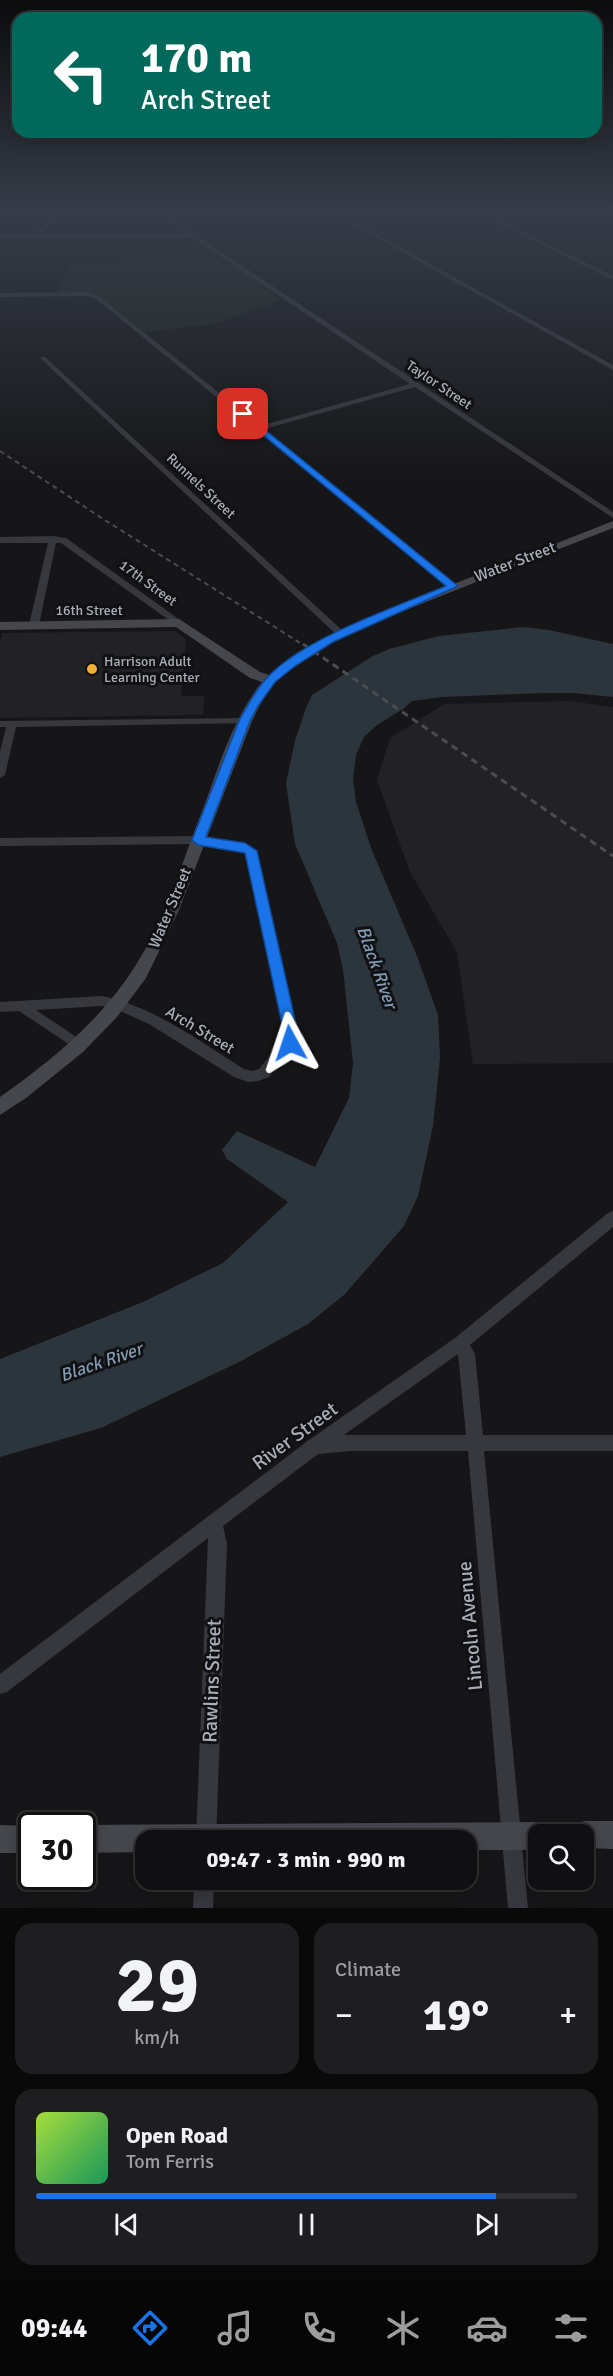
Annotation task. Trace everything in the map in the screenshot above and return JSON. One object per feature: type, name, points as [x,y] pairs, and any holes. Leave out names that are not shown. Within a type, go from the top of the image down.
[{"type":"street","points":[[105,303],[453,586]]},
{"type":"street","name":"Taylor Street","points":[[295,303],[613,516]]},
{"type":"street","points":[[497,303],[613,368]]},
{"type":"street","name":"Runnels Street","points":[[43,358],[340,634]]},
{"type":"street","points":[[260,428],[416,384]]},
{"type":"street","name":"Water Street","points":[[0,1107],[37,1082],[79,1046],[117,1003],[152,952],[245,721],[253,705],[271,680],[291,664],[340,634],[453,586],[613,524]]},
{"type":"street","points":[[34,625],[52,539]]},
{"type":"street","name":"17th Street","points":[[0,540],[52,539],[67,542],[255,675],[271,680]]},
{"type":"street","name":"16th Street","points":[[0,626],[179,623]]},
{"type":"street","points":[[0,775],[5,725],[245,721]]},
{"type":"street","points":[[0,842],[198,840]]},
{"type":"street","name":"Arch Street","points":[[117,1003],[245,1076],[258,1077],[264,1073],[290,1043],[289,1024],[251,851],[245,847],[198,840]]},
{"type":"street","points":[[0,1007],[102,1001],[117,1003]]},
{"type":"street","points":[[21,1006],[79,1046]]},
{"type":"street","name":"River Street","points":[[0,1685],[315,1446],[460,1343],[613,1218]]},
{"type":"street","name":"Lincoln Avenue","points":[[460,1343],[467,1354],[518,1908]]},
{"type":"street","points":[[315,1446],[350,1443],[613,1443]]},
{"type":"street","name":"Rawlins Street","points":[[206,1830],[218,1544],[214,1522]]},
{"type":"street","points":[[594,1835],[613,1835]]},
{"type":"street","points":[[477,1836],[528,1836]]},
{"type":"street","points":[[0,1839],[18,1839]]},
{"type":"street","points":[[96,1839],[135,1839]]},
{"type":"street","points":[[203,1908],[204,1890]]},
{"type":"shaded area","points":[[107,303],[273,303],[215,324],[144,332]]},
{"type":"shaded area","name":"Harrison Adult Learning Center","points":[[175,631],[186,639],[181,696],[204,696],[203,715],[0,718],[2,633]]},
{"type":"shaded area","points":[[570,701],[613,707],[613,1063],[473,1064],[457,952],[410,872],[377,780],[390,738],[444,704]]},
{"type":"water","name":"Black River","points":[[523,627],[549,630],[613,644],[613,697],[545,693],[442,697],[412,701],[364,737],[356,755],[353,779],[356,802],[371,848],[417,956],[438,1015],[440,1058],[433,1126],[418,1196],[404,1226],[345,1294],[308,1324],[241,1361],[101,1428],[0,1457],[0,1359],[143,1302],[223,1263],[288,1202],[227,1159],[222,1150],[237,1131],[315,1167],[349,1098],[353,1063],[343,969],[337,943],[295,844],[286,783],[295,741],[312,695],[371,657],[389,649],[439,636]]},
{"type":"railway","points":[[0,451],[305,646]]},
{"type":"railway","points":[[303,644],[613,856]]},
{"type":"place","name":"Harrison Adult Learning Center","points":[[92,669]]},
{"type":"route","points":[[243,414],[453,586],[329,640],[291,664],[271,680],[253,705],[245,721],[198,840],[245,847],[251,851],[291,1033],[290,1043]]}]
